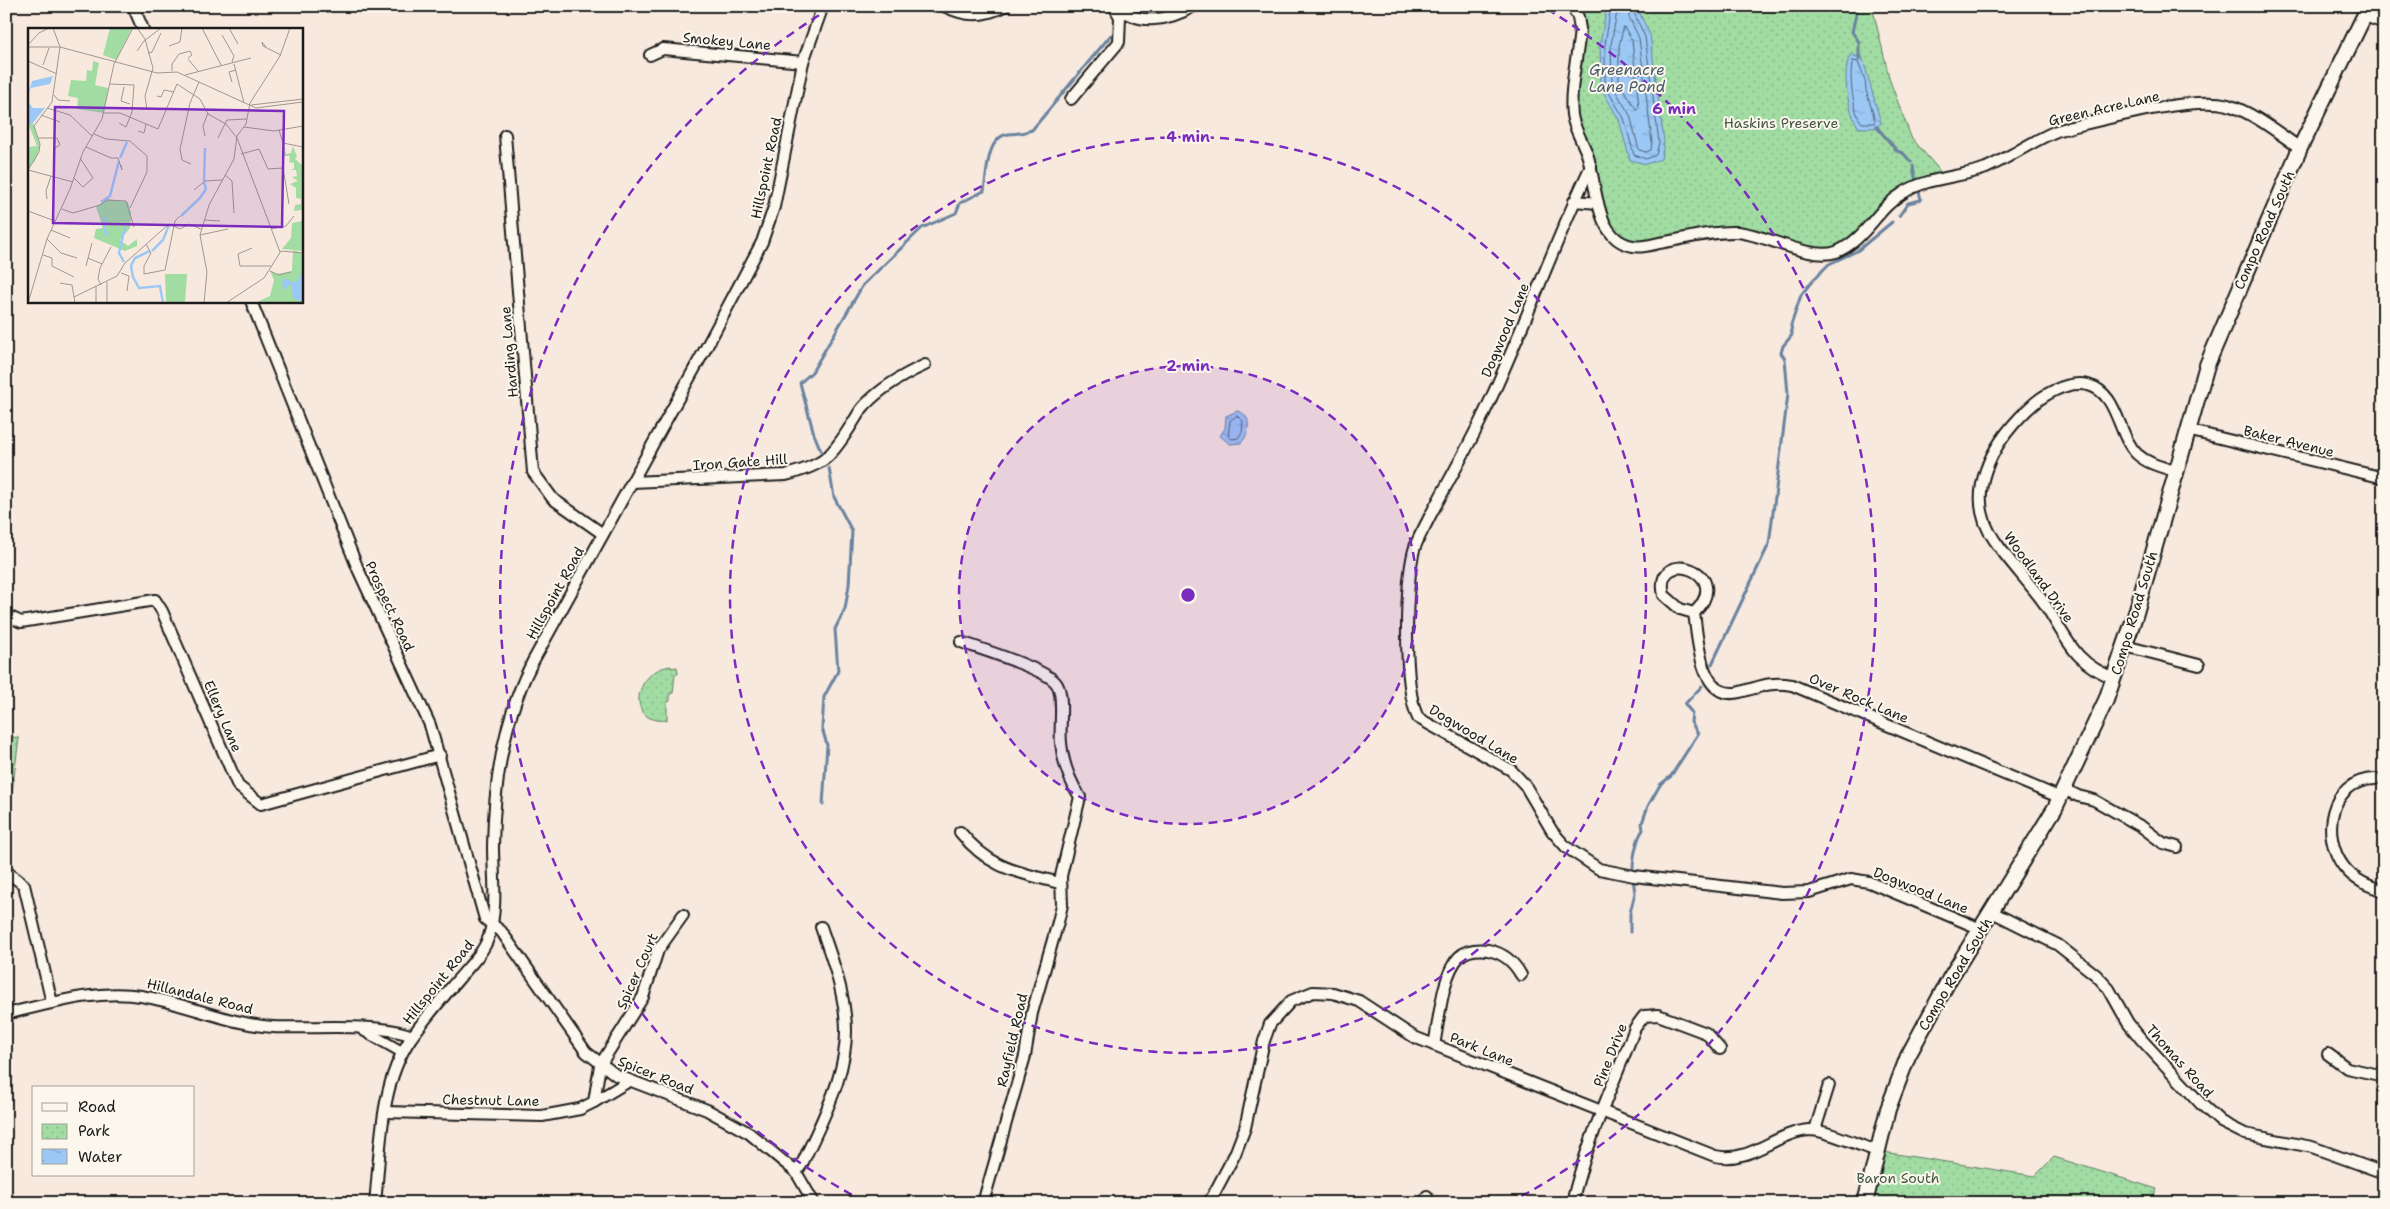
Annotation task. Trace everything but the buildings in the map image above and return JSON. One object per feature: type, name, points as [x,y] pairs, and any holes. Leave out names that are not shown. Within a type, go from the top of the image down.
[{"type":"main road","name":"Compo Road South","points":[[1865,1203],[1888,1110],[1908,1056],[1946,986],[2063,794],[2115,678],[2126,646],[2187,430],[2212,353],[2300,148],[2367,11]]},
{"type":"street","points":[[133,6],[143,28]]},
{"type":"street","name":"Hillspoint Road","points":[[375,1203],[385,1112],[393,1077],[402,1052],[412,1036],[481,952],[488,940],[495,901],[494,827],[510,716],[526,676],[708,346],[765,234],[777,192],[803,62],[823,6]]},
{"type":"street","points":[[944,6],[960,13],[974,16],[987,14],[1005,6]]},
{"type":"street","points":[[1115,6],[1128,14],[1142,18],[1167,18],[1194,6]]},
{"type":"street","points":[[1071,99],[1119,42],[1120,17],[1115,6]]},
{"type":"street","name":"Green Acre Lane","points":[[1572,6],[1578,17],[1580,29],[1572,115],[1590,166],[1598,203],[1608,229],[1614,237],[1632,246],[1718,232],[1739,232],[1827,254],[1853,242],[1865,232],[1894,199],[1904,192],[1986,168],[2041,137],[2059,130],[2178,106],[2218,103],[2250,115],[2300,148]]},
{"type":"street","points":[[2367,11],[2384,24]]},
{"type":"street","name":"Smokey Lane","points":[[650,55],[663,49],[803,62]]},
{"type":"street","name":"Harding Lane","points":[[505,135],[533,472],[553,499],[603,534]]},
{"type":"street","name":"Dogwood Lane","points":[[1590,166],[1512,353],[1478,427],[1414,548],[1406,600],[1410,674],[1414,710],[1418,718],[1511,770],[1525,785],[1552,831],[1566,847],[1599,869],[1634,876],[1782,893],[1809,892],[1851,879],[1869,882],[1981,929]]},
{"type":"street","points":[[1574,201],[1598,203]]},
{"type":"street","name":"Prospect Road","points":[[251,302],[332,509],[417,694],[440,755],[485,919],[492,924]]},
{"type":"street","name":"Iron Gate Hill","points":[[632,482],[786,475],[809,469],[823,462],[837,447],[864,406],[880,391],[895,380],[925,365]]},
{"type":"street","name":"Woodland Drive","points":[[2115,678],[2102,674],[2074,652],[2043,602],[1994,540],[1981,509],[1982,479],[1997,446],[2010,427],[2047,394],[2078,384],[2094,388],[2108,400],[2130,446],[2137,454],[2147,462],[2175,471]]},
{"type":"street","name":"Baker Avenue","points":[[2187,430],[2384,478]]},
{"type":"street","points":[[1687,566],[1694,569],[1702,577],[1706,588],[1704,599],[1694,613],[1680,609],[1664,596],[1663,581],[1666,575],[1675,568],[1687,566]]},
{"type":"street","name":"Ellery Lane","points":[[6,616],[21,622],[155,600],[162,611],[238,786],[261,804],[440,755]]},
{"type":"street","name":"Over Rock Lane","points":[[1694,613],[1704,671],[1711,684],[1724,691],[1738,692],[1770,683],[1792,685],[2063,794],[2094,800],[2142,827],[2163,843],[2177,847]]},
{"type":"street","name":"Rayfield Road","points":[[961,642],[1034,670],[1055,682],[1060,692],[1061,744],[1066,770],[1080,797],[1060,883],[1062,905],[1058,922],[1034,1004],[1025,1056],[983,1203]]},
{"type":"street","points":[[2126,646],[2199,665]]},
{"type":"street","points":[[2375,780],[2364,780],[2351,785],[2339,796],[2332,813],[2332,833],[2335,852],[2345,868],[2360,882],[2384,891]]},
{"type":"street","points":[[960,832],[977,852],[992,862],[1025,874],[1060,883]]},
{"type":"street","points":[[6,871],[24,885],[52,1003]]},
{"type":"street","name":"Thomas Road","points":[[1992,912],[2058,945],[2096,975],[2108,989],[2128,1024],[2141,1039],[2201,1104],[2227,1126],[2251,1136],[2320,1149],[2384,1172]]},
{"type":"street","name":"Spicer Court","points":[[600,1065],[642,997],[658,950],[683,915]]},
{"type":"street","name":"Spicer Road","points":[[492,924],[501,931],[586,1052],[600,1065],[629,1081],[707,1110],[730,1121],[770,1148],[796,1172],[814,1203]]},
{"type":"street","points":[[796,1172],[802,1164],[833,1095],[840,1073],[845,1036],[846,1017],[842,998],[821,927]]},
{"type":"street","points":[[1434,1045],[1446,986],[1452,968],[1459,957],[1478,949],[1492,951],[1510,960],[1521,975]]},
{"type":"street","name":"Park Lane","points":[[1209,1203],[1235,1154],[1245,1128],[1268,1029],[1277,1014],[1295,998],[1319,992],[1349,998],[1372,1008],[1406,1033],[1704,1153],[1724,1158],[1745,1156],[1792,1134],[1815,1130],[1877,1151]]},
{"type":"street","name":"Hillandale Road","points":[[6,1014],[93,995],[132,995],[225,1019],[271,1027],[397,1031],[412,1036]]},
{"type":"street","name":"Pine Drive","points":[[1572,1203],[1580,1169],[1635,1028],[1644,1016],[1658,1015],[1706,1033],[1720,1049]]},
{"type":"street","name":"Hillandale Road","points":[[360,1029],[402,1052]]},
{"type":"street","points":[[2328,1054],[2347,1068],[2384,1076]]},
{"type":"street","points":[[594,1102],[600,1065]]},
{"type":"street","name":"Chestnut Lane","points":[[385,1112],[542,1116],[580,1109],[629,1081]]},
{"type":"street","points":[[1815,1130],[1829,1085]]},
{"type":"green space","name":"Haskins Preserve","points":[[1579,6],[1872,6],[1890,81],[1911,137],[1946,178],[1894,199],[1834,252],[1739,232],[1642,246],[1614,237],[1575,126]]},
{"type":"green space","points":[[671,666],[671,668],[677,667],[678,674],[675,674],[673,693],[670,693],[670,701],[667,702],[667,720],[654,719],[645,714],[640,706],[639,697],[642,687],[648,677],[658,670]]},
{"type":"green space","points":[[6,736],[19,738],[6,839]]},
{"type":"green space","name":"Baron South","points":[[1877,1151],[2035,1176],[2054,1157],[2157,1189],[2151,1203],[1869,1203]]},
{"type":"water","name":"Greenacre Lane Pond","points":[[1607,6],[1640,6],[1640,14],[1650,35],[1664,142],[1661,159],[1646,164],[1630,160],[1619,120],[1601,88],[1600,44]]},
{"type":"water","points":[[1852,53],[1854,56],[1862,56],[1881,123],[1877,128],[1859,128],[1852,113],[1847,90],[1846,68]]},
{"type":"water","points":[[1237,411],[1246,416],[1248,430],[1241,443],[1230,444],[1220,436],[1225,428],[1226,416]]},
{"type":"waterway","points":[[1858,6],[1852,32],[1859,42],[1859,60]]},
{"type":"waterway","points":[[823,456],[814,434],[800,383],[812,372],[863,285],[922,228],[956,213],[960,203],[984,191],[989,157],[996,142],[1001,136],[1032,130],[1111,35]]},
{"type":"waterway","points":[[1876,126],[1897,151],[1903,153],[1911,162]]},
{"type":"waterway","points":[[1913,166],[1916,182]]},
{"type":"waterway","points":[[1899,216],[1908,203],[1921,200],[1919,191]]},
{"type":"waterway","points":[[1712,664],[1769,544],[1788,394],[1785,359],[1781,353],[1783,346],[1792,335],[1791,325],[1801,295],[1829,264],[1857,251],[1892,222]]},
{"type":"waterway","points":[[823,805],[827,745],[822,728],[824,697],[838,671],[835,629],[845,609],[849,585],[852,531],[834,497],[829,468]]},
{"type":"waterway","points":[[1633,868],[1636,848],[1643,830],[1642,823],[1648,806],[1660,785],[1671,776],[1698,734],[1691,722],[1692,713],[1685,704],[1702,686]]},
{"type":"waterway","points":[[1630,932],[1630,913],[1635,893],[1633,879]]}]
